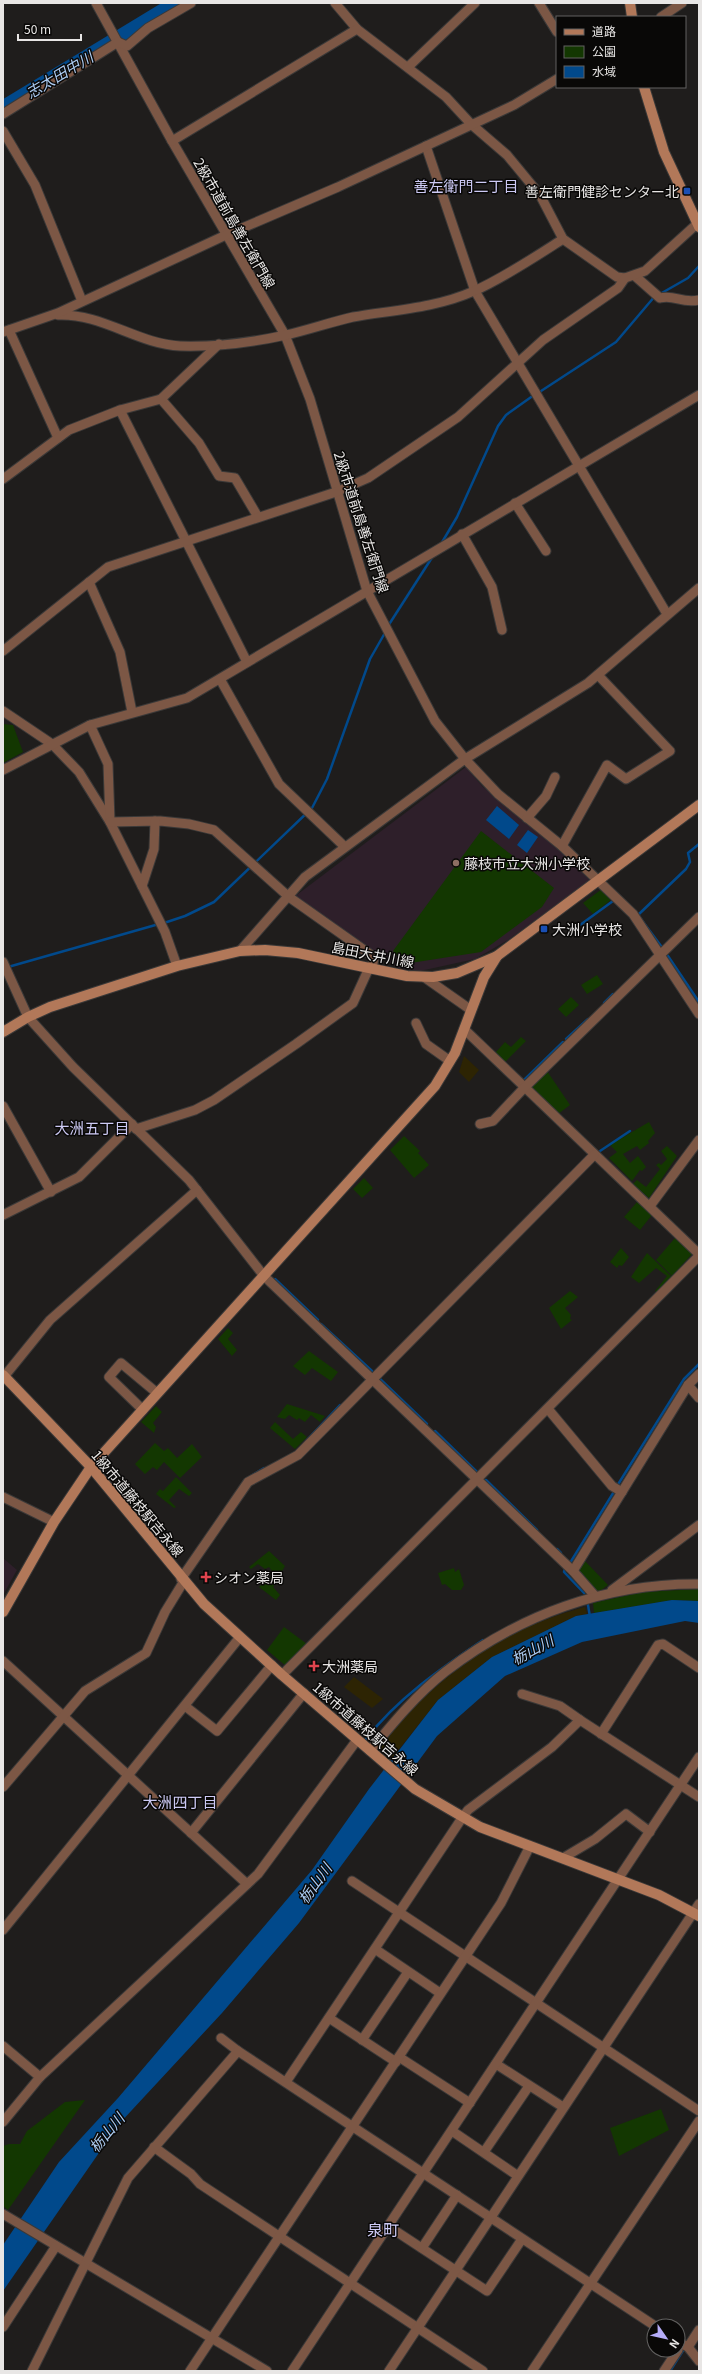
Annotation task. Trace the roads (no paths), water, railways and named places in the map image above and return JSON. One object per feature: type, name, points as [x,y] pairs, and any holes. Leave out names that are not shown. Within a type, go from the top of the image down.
[{"type":"street","name":"2級市道前島善左衛門線","points":[[96,3],[172,141],[285,335],[310,399],[336,492],[367,591],[435,721],[465,759],[498,794],[562,846],[633,914],[699,1014]]},
{"type":"street","points":[[3,114],[118,42],[127,46],[148,28],[191,3]]},
{"type":"street","points":[[335,3],[358,29],[446,97],[471,124],[507,155],[540,195],[563,239],[617,277],[625,278],[635,276],[645,271],[698,224],[664,152],[644,88]]},
{"type":"street","points":[[408,67],[475,3]]},
{"type":"street","points":[[539,3],[556,30]]},
{"type":"street","points":[[630,3],[632,16]]},
{"type":"street","points":[[662,16],[682,3]]},
{"type":"street","points":[[172,141],[358,29]]},
{"type":"street","points":[[58,438],[6,331],[51,316],[226,235],[338,187],[514,105],[556,80]]},
{"type":"street","points":[[3,131],[35,185],[82,301]]},
{"type":"street","points":[[426,146],[475,290],[668,614]]},
{"type":"street","points":[[51,316],[68,315],[102,322],[144,338],[180,346],[219,344],[285,335],[352,317],[444,302],[475,290],[563,239]]},
{"type":"street","points":[[635,276],[660,298],[668,296],[688,302],[699,300]]},
{"type":"street","points":[[3,651],[108,567],[336,492],[368,478],[458,417],[518,361],[543,340],[618,288],[625,278]]},
{"type":"street","points":[[3,479],[69,430],[120,410],[161,399],[219,344]]},
{"type":"street","points":[[3,770],[90,725],[132,712],[187,698],[699,395]]},
{"type":"street","points":[[161,399],[199,443],[219,476],[235,478],[258,518]]},
{"type":"street","points":[[120,410],[247,662]]},
{"type":"street","points":[[515,503],[546,551]]},
{"type":"street","points":[[462,534],[492,588],[502,630]]},
{"type":"street","points":[[89,582],[120,652],[132,712]]},
{"type":"street","points":[[240,951],[305,877],[465,759],[598,675],[699,588]]},
{"type":"street","points":[[562,846],[608,765],[626,779],[670,751],[598,675]]},
{"type":"street","points":[[220,679],[279,784],[345,847]]},
{"type":"street","points":[[3,710],[52,744],[80,772],[110,822],[165,932],[177,966]]},
{"type":"street","points":[[90,725],[108,764],[110,822]]},
{"type":"street","points":[[528,818],[546,796],[555,777]]},
{"type":"street","name":"島田大井川線","points":[[3,1032],[28,1017],[177,966],[240,951],[265,950],[298,953],[407,976],[424,977],[457,973],[496,956],[699,805]]},
{"type":"street","points":[[3,1215],[79,1177],[134,1126],[194,1110],[214,1100],[353,1003],[371,969],[374,957],[289,897],[214,830],[189,824],[155,821],[110,822]]},
{"type":"street","points":[[142,886],[154,849],[155,821]]},
{"type":"street","points":[[480,1124],[493,1121],[524,1088],[699,918]]},
{"type":"street","points":[[3,1612],[54,1522],[91,1467],[430,1092],[450,1061],[484,977],[496,956]]},
{"type":"street","points":[[5,966],[28,1017],[73,1066],[197,1190],[264,1276],[373,1378],[573,1571],[595,1596]]},
{"type":"street","points":[[424,977],[471,1010]]},
{"type":"street","points":[[416,1023],[426,1044],[450,1061]]},
{"type":"street","points":[[282,1675],[476,1479],[548,1409],[699,1255],[650,1206],[594,1155],[464,1029]]},
{"type":"street","points":[[3,1106],[51,1192]]},
{"type":"street","points":[[650,1206],[699,1140]]},
{"type":"street","points":[[5,1781],[85,1691],[146,1653],[165,1612],[183,1580],[248,1482],[298,1455],[594,1155]]},
{"type":"street","points":[[3,1377],[50,1320],[197,1190]]},
{"type":"street","points":[[143,1410],[109,1377],[121,1363],[157,1394]]},
{"type":"street","points":[[573,1571],[618,1490],[688,1385],[699,1374]]},
{"type":"street","name":"1級市道藤枝駅吉永線","points":[[3,1377],[91,1467],[204,1604],[282,1675],[415,1789],[462,1818],[697,1911]]},
{"type":"street","points":[[688,1385],[699,1398]]},
{"type":"street","points":[[548,1409],[618,1490]]},
{"type":"street","points":[[3,1497],[54,1522]]},
{"type":"street","points":[[610,1592],[699,1525]]},
{"type":"street","points":[[372,1753],[402,1713],[451,1668],[490,1642],[538,1617],[610,1592],[668,1584],[699,1584]]},
{"type":"street","points":[[3,1930],[240,1637]]},
{"type":"street","points":[[601,1734],[658,1645],[664,1644],[699,1668]]},
{"type":"street","points":[[3,1661],[62,1717],[247,1884]]},
{"type":"street","points":[[185,1706],[218,1731],[272,1665]]},
{"type":"street","points":[[191,1833],[304,1693]]},
{"type":"street","points":[[522,1694],[560,1706],[680,1786],[699,1797]]},
{"type":"street","points":[[286,2082],[468,1810],[552,1747],[580,1720]]},
{"type":"street","points":[[3,2122],[40,2077],[258,1874],[357,1740]]},
{"type":"street","points":[[292,2371],[699,1757]]},
{"type":"street","points":[[564,1858],[594,1839],[626,1814],[650,1832]]},
{"type":"street","points":[[190,2371],[354,2127],[440,1993],[501,1903],[530,1846]]},
{"type":"street","points":[[352,1881],[464,1957],[699,2111]]},
{"type":"street","points":[[389,2371],[603,2047],[697,1911]]},
{"type":"street","points":[[375,1949],[440,1993]]},
{"type":"street","points":[[362,2040],[408,1972]]},
{"type":"street","points":[[329,2018],[362,2040],[470,2103]]},
{"type":"street","points":[[221,2038],[238,2051],[646,2320]]},
{"type":"street","points":[[3,2046],[40,2077]]},
{"type":"street","points":[[32,2371],[128,2178],[238,2051]]},
{"type":"street","points":[[496,2064],[563,2108]]},
{"type":"street","points":[[484,2152],[529,2086]]},
{"type":"street","points":[[532,2371],[699,2121]]},
{"type":"street","points":[[452,2131],[518,2176]]},
{"type":"street","points":[[154,2148],[191,2174],[200,2184],[483,2371]]},
{"type":"street","points":[[422,2248],[457,2196]]},
{"type":"street","points":[[4,2214],[267,2371]]},
{"type":"street","points":[[388,2226],[487,2291],[522,2239]]},
{"type":"street","points":[[3,2327],[56,2246]]},
{"type":"street","points":[[686,2342],[699,2330]]},
{"type":"street","points":[[686,2350],[699,2361]]},
{"type":"street","points":[[664,2371],[673,2358]]},
{"type":"water","points":[[497,806],[519,825],[509,839],[486,820]]},
{"type":"water","points":[[528,830],[538,837],[527,853],[517,845]]},
{"type":"water","name":"栃山川","points":[[672,1600],[699,1601],[699,1623],[685,1621],[582,1642],[505,1676],[437,1736],[299,1923],[222,2013],[119,2124],[3,2291],[3,2245],[59,2162],[118,2098],[312,1870],[369,1789],[438,1700],[492,1657],[576,1616]]},
{"type":"waterway","name":"志太田中川","points":[[3,108],[176,3]]},
{"type":"waterway","points":[[660,294],[688,278],[699,266]]},
{"type":"waterway","points":[[538,393],[616,342],[655,296]]},
{"type":"waterway","points":[[441,544],[457,517],[498,426],[506,415],[534,395]]},
{"type":"waterway","points":[[388,626],[433,556]]},
{"type":"waterway","points":[[164,923],[185,916],[214,902],[312,808],[327,779],[370,659],[386,631]]},
{"type":"waterway","points":[[661,946],[638,915],[686,869],[690,862],[688,853],[699,844]]},
{"type":"waterway","points":[[569,933],[613,901]]},
{"type":"waterway","points":[[8,967],[159,924]]},
{"type":"waterway","points":[[668,956],[699,1002]]},
{"type":"waterway","points":[[604,1003],[613,994]]},
{"type":"waterway","points":[[566,1039],[588,1019]]},
{"type":"waterway","points":[[524,1080],[563,1042]]},
{"type":"waterway","points":[[600,1151],[630,1131]]},
{"type":"waterway","points":[[275,1279],[318,1320]]},
{"type":"waterway","points":[[321,1324],[372,1371]]},
{"type":"waterway","points":[[617,1486],[684,1379],[699,1364]]},
{"type":"waterway","points":[[381,1376],[379,1378],[427,1424]]},
{"type":"waterway","points":[[306,1441],[340,1405]]},
{"type":"waterway","points":[[435,1431],[477,1472]]},
{"type":"waterway","points":[[246,1479],[264,1468]]},
{"type":"waterway","points":[[486,1480],[537,1530]]},
{"type":"waterway","points":[[568,1561],[570,1563],[615,1490]]},
{"type":"waterway","points":[[557,1549],[561,1553]]},
{"type":"waterway","points":[[565,1569],[564,1572],[584,1593]]},
{"type":"waterway","points":[[588,1605],[590,1617]]},
{"type":"waterway","points":[[366,1739],[378,1724],[420,1685],[483,1640]]},
{"type":"waterway","points":[[670,2371],[678,2358]]},
{"type":"place","name":"善左衛門健診センター北","points":[[687,191]]},
{"type":"place","name":"藤枝市立大洲小学校","points":[[456,863]]},
{"type":"place","name":"大洲小学校","points":[[544,929]]},
{"type":"place","name":"シオン薬局","points":[[206,1577]]},
{"type":"place","name":"大洲薬局","points":[[314,1666]]},
{"type":"district","name":"善左衛門二丁目","points":[[466,185]]},
{"type":"district","name":"大洲五丁目","points":[[92,1127]]},
{"type":"district","name":"大洲四丁目","points":[[180,1801]]},
{"type":"district","name":"泉町","points":[[383,2229]]}]
